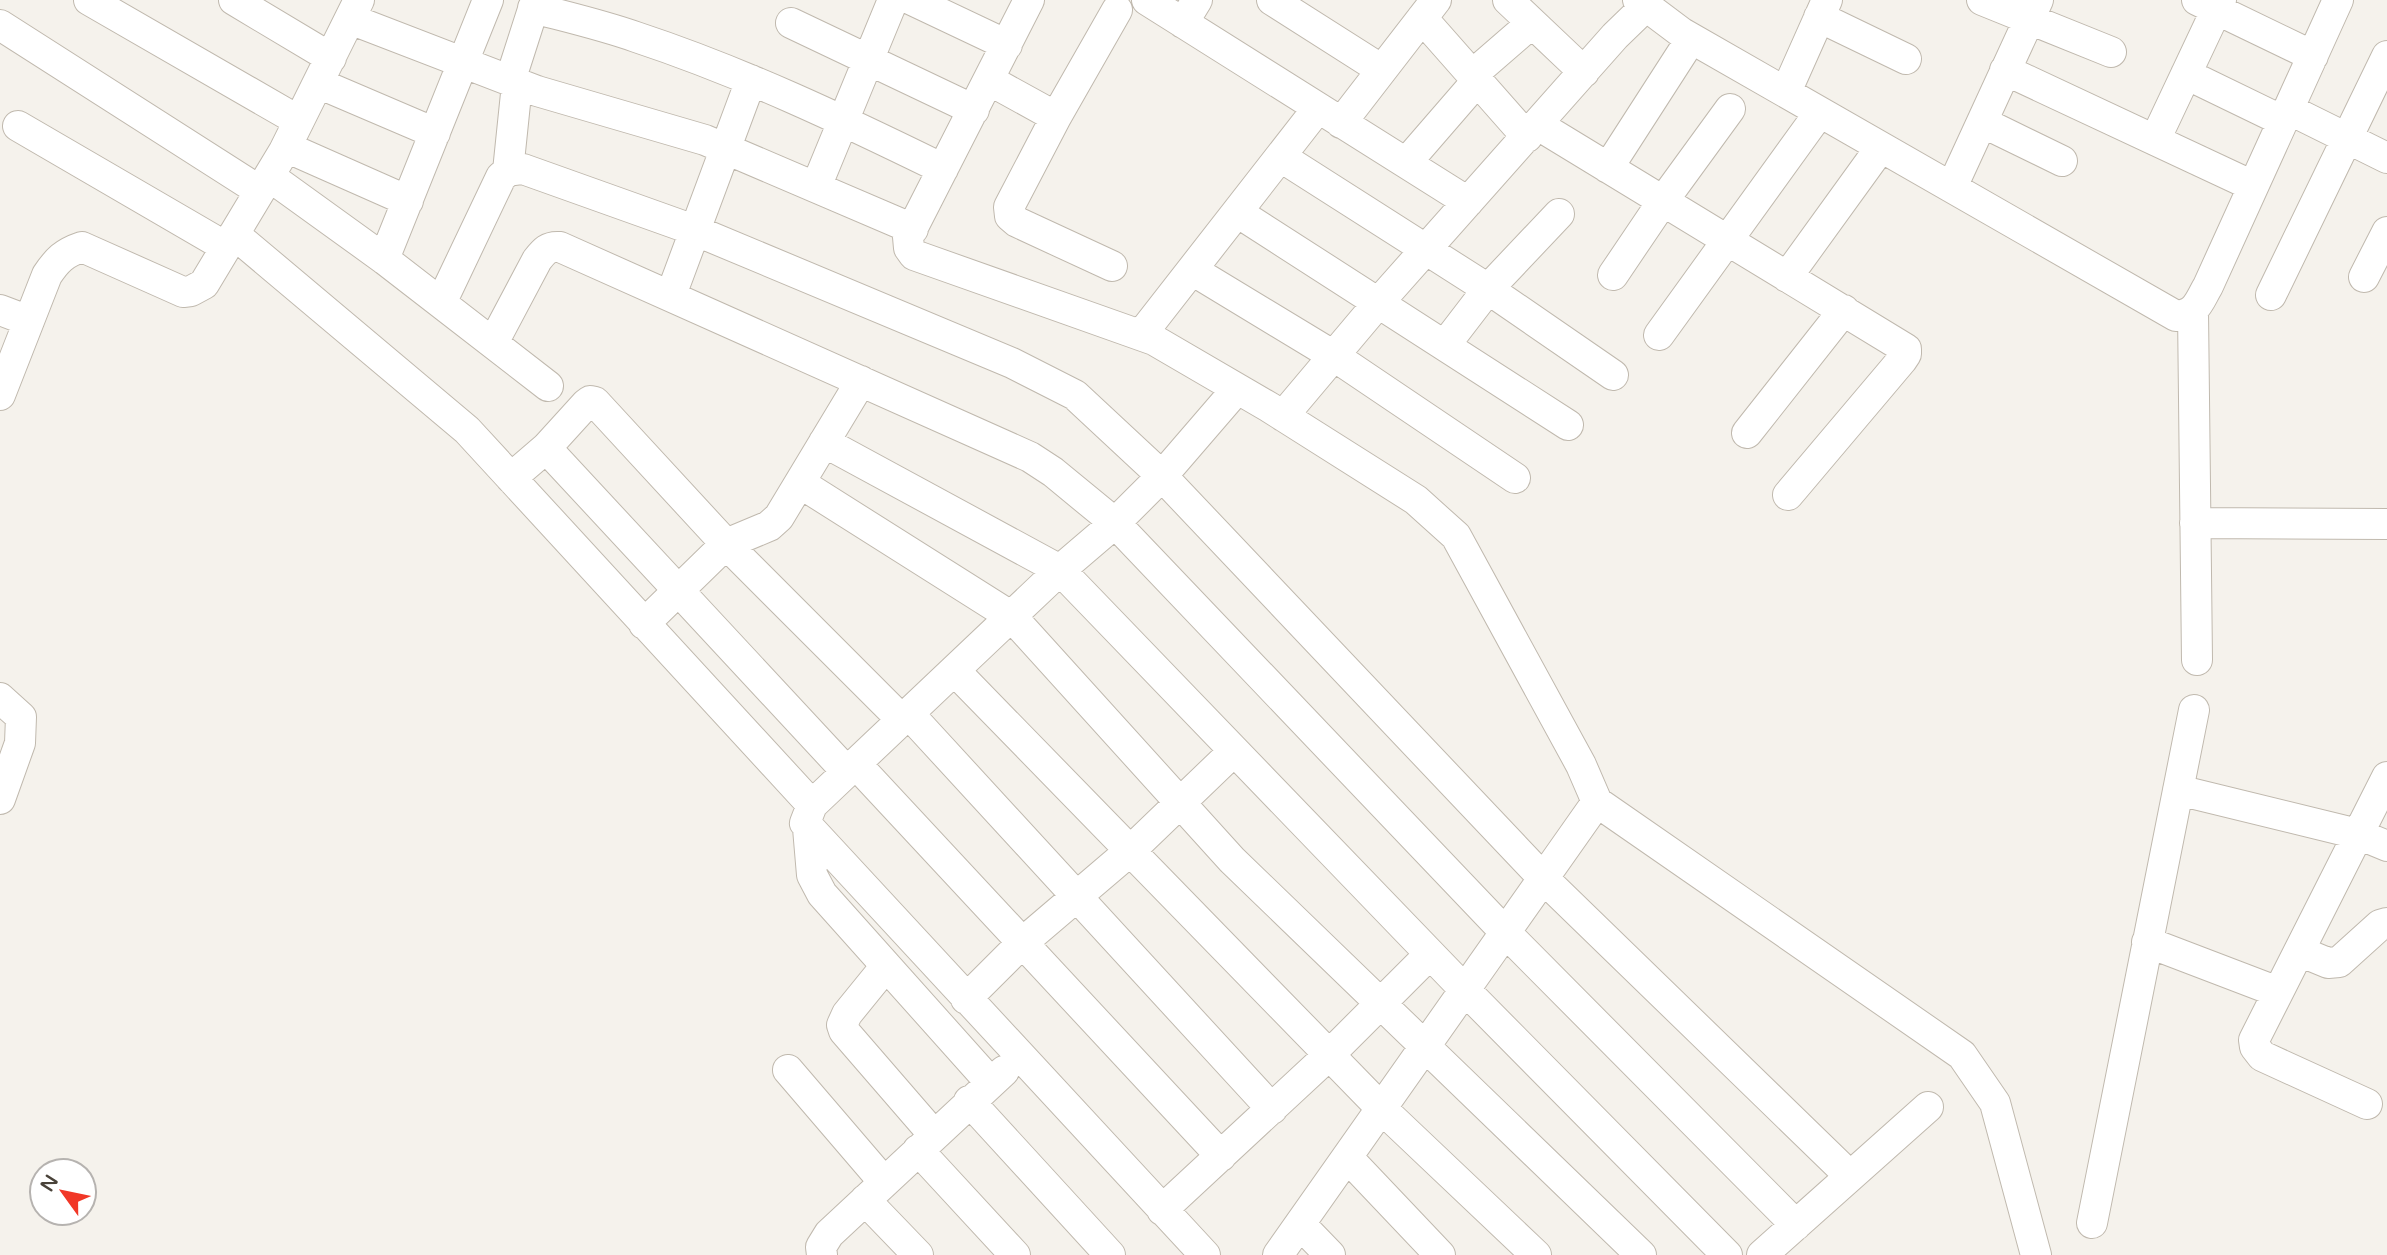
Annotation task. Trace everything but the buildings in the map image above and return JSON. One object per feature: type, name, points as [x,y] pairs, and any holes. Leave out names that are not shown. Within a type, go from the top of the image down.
[{"type":"street","points":[[89,0],[292,134],[408,201]]},
{"type":"street","points":[[234,0],[324,70],[435,133]]},
{"type":"street","points":[[384,259],[488,0]]},
{"type":"street","points":[[816,187],[892,0]]},
{"type":"street","points":[[912,0],[1006,45]]},
{"type":"street","points":[[1029,0],[908,237],[909,248],[914,255],[1154,340],[1283,416],[1416,500],[1456,536],[1581,765],[1597,802],[1962,1055],[1995,1103],[2036,1255]]},
{"type":"street","points":[[1146,0],[1190,11],[1330,115],[1468,202]]},
{"type":"street","points":[[1272,0],[1382,70]]},
{"type":"street","points":[[1982,0],[2034,10],[2111,52]]},
{"type":"street","points":[[2197,660],[2193,311],[2208,286],[2338,0]]},
{"type":"street","points":[[2155,140],[2186,74],[2212,3],[2313,56]]},
{"type":"street","points":[[508,171],[514,82],[535,4],[633,35],[751,80],[943,169]]},
{"type":"street","points":[[1283,416],[1642,4],[1682,33],[2176,316],[2193,311]]},
{"type":"street","points":[[1142,335],[1281,157],[1382,70],[1422,8],[1474,78],[1532,131],[1608,168],[1902,345],[1906,354],[1787,495]]},
{"type":"street","points":[[0,393],[47,275],[57,259],[68,252],[82,247],[183,292],[204,284],[292,134],[354,9],[463,63],[559,98],[705,139],[912,229]]},
{"type":"street","points":[[1406,163],[1525,9],[1584,72]]},
{"type":"street","points":[[1786,92],[1823,9],[1906,59]]},
{"type":"street","points":[[1112,266],[1017,222],[1010,216],[1009,207],[1117,10]]},
{"type":"street","points":[[1952,187],[2034,10]]},
{"type":"street","points":[[791,23],[974,110]]},
{"type":"street","points":[[0,25],[264,183],[384,259],[548,386]]},
{"type":"street","points":[[1608,168],[1684,50]]},
{"type":"street","points":[[2271,295],[2387,56]]},
{"type":"street","points":[[2006,70],[2253,186]]},
{"type":"street","points":[[2186,74],[2346,138],[2387,158]]},
{"type":"street","points":[[671,295],[751,80]]},
{"type":"street","points":[[989,80],[1056,117]]},
{"type":"street","points":[[1613,275],[1730,109]]},
{"type":"street","points":[[1659,335],[1820,112]]},
{"type":"street","points":[[1982,122],[2062,161]]},
{"type":"street","points":[[18,126],[230,241],[467,430],[644,624],[966,999],[1205,1255]]},
{"type":"street","points":[[1787,276],[1881,147]]},
{"type":"street","points":[[1281,157],[1488,289],[1613,375]]},
{"type":"street","points":[[441,303],[500,177],[508,171],[523,169],[694,230],[1012,363],[1075,396],[1162,476],[1544,878],[1850,1176]]},
{"type":"street","points":[[1237,212],[1568,425]]},
{"type":"street","points":[[1445,345],[1488,289],[1559,214]]},
{"type":"street","points":[[2364,277],[2387,232]]},
{"type":"street","points":[[493,343],[537,260],[551,246],[560,247],[1030,457],[1053,472],[1115,523],[1505,932],[1796,1224]]},
{"type":"street","points":[[1192,270],[1334,356],[1515,478]]},
{"type":"street","points":[[0,310],[29,321]]},
{"type":"street","points":[[1747,433],[1844,310]]},
{"type":"street","points":[[644,624],[726,544],[774,522],[861,381]]},
{"type":"street","points":[[1108,1254],[980,1092],[886,966],[816,886],[812,875],[810,817],[851,768],[1162,476],[1237,389]]},
{"type":"street","points":[[511,478],[546,448],[586,404],[594,401],[726,544],[905,717],[1077,897],[1272,1109]]},
{"type":"street","points":[[824,442],[1060,570],[1465,990],[1727,1255]]},
{"type":"street","points":[[546,448],[679,590],[1022,943],[1221,1156]]},
{"type":"street","points":[[800,483],[1012,617],[1231,860],[1641,1255]]},
{"type":"street","points":[[2195,523],[2387,524]]},
{"type":"street","points":[[955,671],[1382,1109],[1536,1255]]},
{"type":"street","points":[[0,799],[20,743],[10,708]]},
{"type":"street","points":[[2092,1223],[2194,710]]},
{"type":"street","points":[[966,999],[1022,943],[1130,851],[1234,751]]},
{"type":"street","points":[[2367,1104],[2262,1056],[2255,1047],[2254,1040],[2387,777]]},
{"type":"street","points":[[2178,790],[2358,834],[2387,846]]},
{"type":"street","points":[[1278,1255],[1597,802]]},
{"type":"street","points":[[2299,951],[2328,963],[2339,962],[2380,925],[2387,923]]},
{"type":"street","points":[[2147,942],[2278,992]]},
{"type":"street","points":[[1163,1210],[1329,1055],[1430,954]]},
{"type":"street","points":[[886,966],[847,1014],[842,1025],[844,1031],[926,1142],[1015,1255]]},
{"type":"street","points":[[822,1255],[821,1247],[829,1234],[1020,1057]]},
{"type":"street","points":[[788,1070],[918,1255]]},
{"type":"street","points":[[1770,1253],[1796,1224],[1928,1107]]},
{"type":"street","points":[[1347,1157],[1440,1255]]},
{"type":"street","points":[[1300,1224],[1329,1255]]}]
